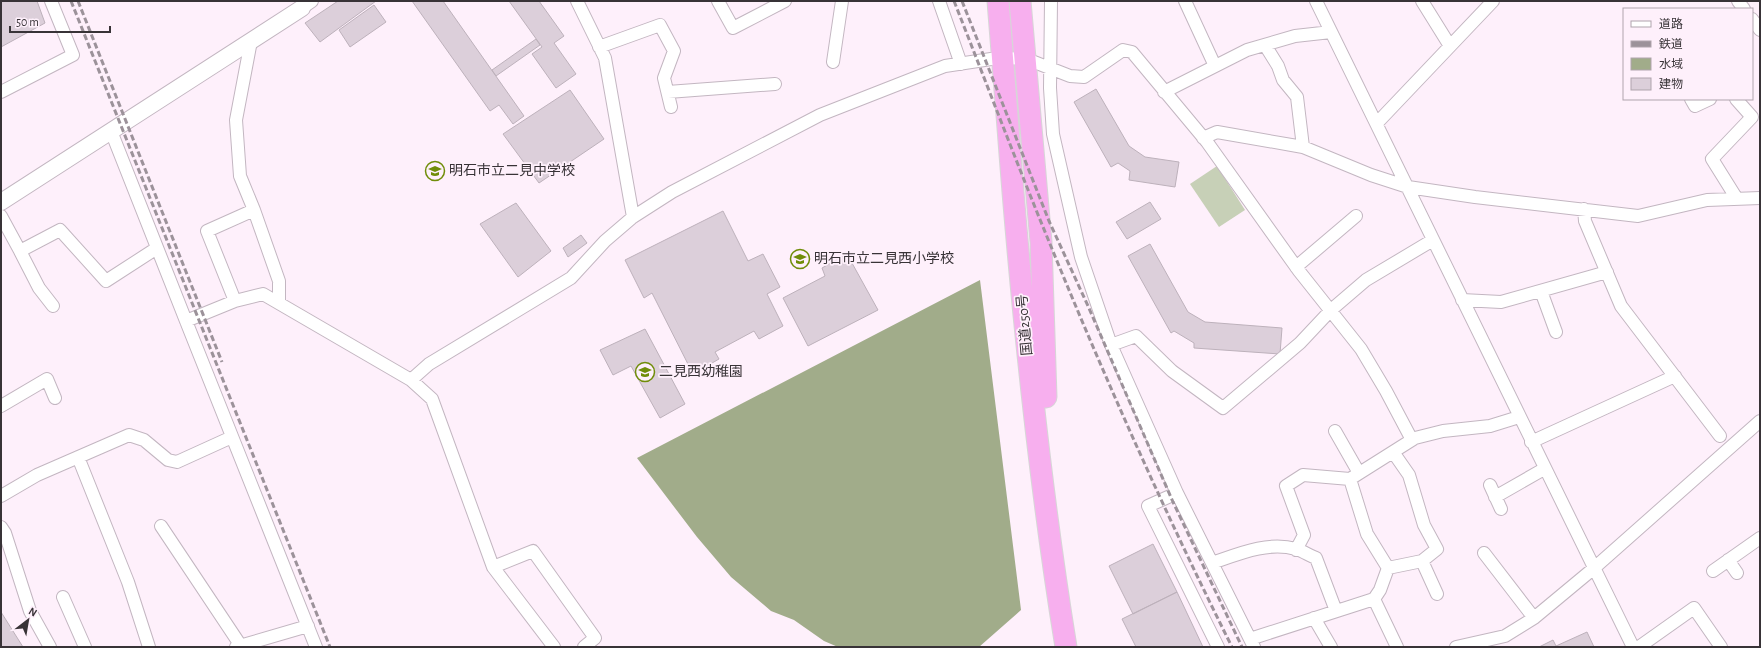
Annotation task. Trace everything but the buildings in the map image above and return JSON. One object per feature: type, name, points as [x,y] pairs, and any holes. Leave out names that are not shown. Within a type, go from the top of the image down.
[{"type":"highway","name":"国道250号","points":[[1020,1],[1041,242],[1044,384],[1067,568],[1081,647]]},
{"type":"highway","points":[[1024,58],[1033,27],[1032,1]]},
{"type":"highway","name":"国道250号","points":[[996,4],[1003,60],[1014,211],[1031,384],[1052,562],[1066,647]]},
{"type":"street","points":[[1,92],[73,54],[51,1]]},
{"type":"street","points":[[577,1],[605,58],[633,217]]},
{"type":"street","points":[[718,1],[733,28],[784,1]]},
{"type":"street","points":[[833,62],[842,1]]},
{"type":"street","points":[[939,1],[961,64]]},
{"type":"street","points":[[1051,1],[1050,68],[1053,134],[1080,257],[1111,345],[1177,493],[1252,643],[1314,618],[1374,599],[1380,590],[1388,568]]},
{"type":"street","points":[[1185,1],[1215,66]]},
{"type":"street","points":[[1316,1],[1632,647]]},
{"type":"street","points":[[1422,1],[1450,46]]},
{"type":"street","points":[[1377,123],[1493,1]]},
{"type":"street","points":[[1,202],[307,4]]},
{"type":"street","points":[[1753,20],[1760,30]]},
{"type":"street","points":[[599,47],[660,25],[674,50],[664,78],[671,107]]},
{"type":"street","points":[[1164,92],[1247,50],[1294,36],[1331,32]]},
{"type":"street","points":[[251,41],[236,120],[240,176],[254,210],[279,281],[279,303]]},
{"type":"street","points":[[1264,45],[1278,66],[1283,80],[1297,97],[1303,146]]},
{"type":"street","points":[[411,380],[429,364],[571,278],[605,241],[633,217],[672,192],[820,115],[945,66],[991,59],[1003,60],[1024,58],[1070,76],[1084,78],[1123,50],[1132,52],[1203,138],[1296,267],[1361,349],[1386,391],[1412,440]]},
{"type":"street","points":[[668,92],[775,84]]},
{"type":"street","points":[[1691,100],[1695,106],[1708,100]]},
{"type":"street","points":[[1737,100],[1752,117],[1712,159],[1737,199]]},
{"type":"street","points":[[111,131],[316,647]]},
{"type":"street","points":[[1203,138],[1216,132],[1303,146],[1371,175],[1408,187],[1475,197],[1638,216],[1707,200],[1760,198]]},
{"type":"street","points":[[1584,209],[1585,221],[1621,306],[1720,436]]},
{"type":"street","points":[[234,301],[207,231],[254,210]]},
{"type":"street","points":[[1,216],[38,288],[53,306]]},
{"type":"street","points":[[1296,267],[1356,216]]},
{"type":"street","points":[[20,251],[60,230],[106,281],[157,248]]},
{"type":"street","points":[[1111,345],[1136,336],[1172,371],[1223,408],[1300,344],[1331,310],[1366,280],[1433,240]]},
{"type":"street","points":[[1462,300],[1501,302],[1607,272]]},
{"type":"street","points":[[1541,291],[1556,332]]},
{"type":"street","points":[[186,321],[234,301],[263,294],[411,380],[432,399],[493,567],[554,647]]},
{"type":"street","points":[[1531,442],[1675,376]]},
{"type":"street","points":[[1,406],[47,379],[55,398]]},
{"type":"street","points":[[1296,550],[1304,535],[1286,486],[1303,475],[1354,476],[1412,440],[1444,431],[1490,426],[1519,417]]},
{"type":"street","points":[[1456,647],[1505,636],[1534,618],[1593,568],[1760,420]]},
{"type":"street","points":[[1335,431],[1354,476],[1367,534],[1388,568]]},
{"type":"street","points":[[1,496],[37,475],[130,434],[144,440],[168,460],[177,462],[232,437]]},
{"type":"street","points":[[1388,568],[1422,561],[1437,549],[1424,525],[1409,475],[1393,452]]},
{"type":"street","points":[[78,457],[128,582],[149,647]]},
{"type":"street","points":[[1495,497],[1544,469]]},
{"type":"street","points":[[1490,485],[1501,509]]},
{"type":"street","points":[[1177,493],[1148,506],[1218,647]]},
{"type":"street","points":[[160,526],[238,646],[308,626]]},
{"type":"street","points":[[1,527],[6,533],[30,611],[50,647]]},
{"type":"street","points":[[1713,571],[1760,538]]},
{"type":"street","points":[[1212,563],[1246,551],[1277,546],[1296,550],[1316,558],[1336,611]]},
{"type":"street","points":[[493,567],[532,551],[595,638],[584,647]]},
{"type":"street","points":[[1484,553],[1534,618]]},
{"type":"street","points":[[1728,560],[1737,573]]},
{"type":"street","points":[[1422,561],[1437,594]]},
{"type":"street","points":[[63,597],[85,647]]},
{"type":"street","points":[[1374,599],[1397,647]]},
{"type":"street","points":[[1639,647],[1694,608],[1721,647]]},
{"type":"street","points":[[1314,618],[1331,647]]},
{"type":"shaded area","points":[[1217,166],[1245,210],[1219,227],[1190,184]]},
{"type":"water","points":[[980,280],[1021,610],[979,647],[838,647],[824,641],[794,620],[771,611],[731,577],[697,537],[637,458]]},
{"type":"railway","points":[[71,1],[330,647]]},
{"type":"railway","points":[[78,1],[222,362]]},
{"type":"railway","points":[[954,1],[1071,295],[1160,498],[1232,647]]},
{"type":"railway","points":[[962,1],[1049,221],[1088,306],[1173,502],[1242,647]]},
{"type":"place","name":"明石市立二見中学校","points":[[435,171]]},
{"type":"place","name":"明石市立二見西小学校","points":[[800,259]]},
{"type":"place","name":"二見西幼稚園","points":[[645,372]]}]
